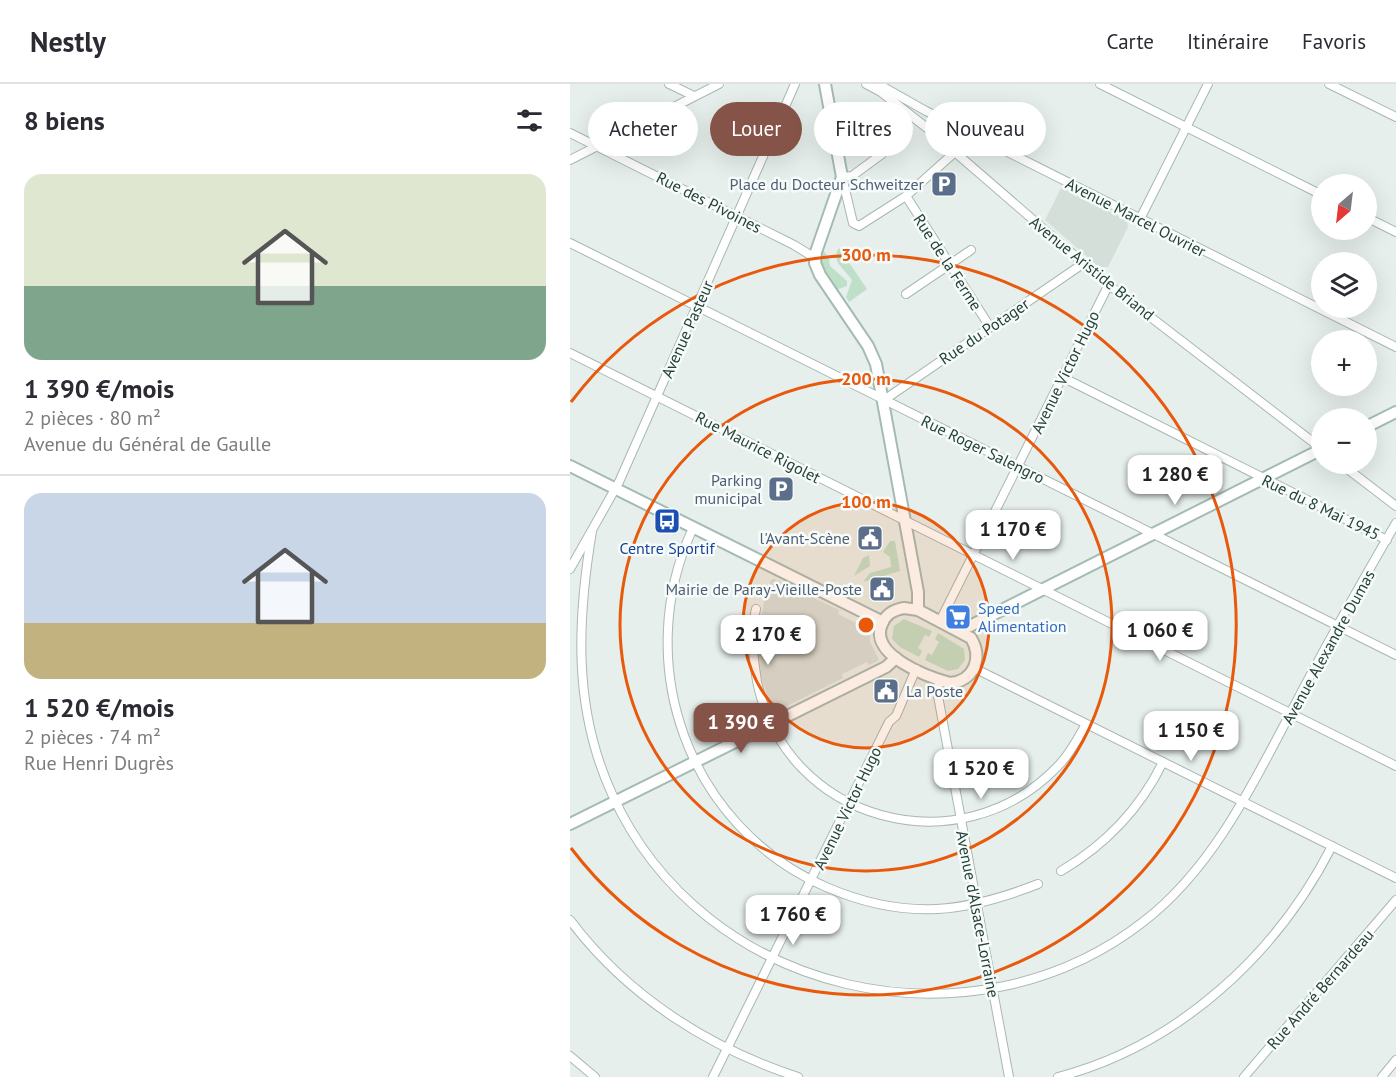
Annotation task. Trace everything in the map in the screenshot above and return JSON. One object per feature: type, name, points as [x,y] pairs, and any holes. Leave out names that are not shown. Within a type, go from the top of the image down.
[{"type":"street","points":[[669,84],[694,96]]},
{"type":"street","points":[[683,102],[719,84]]},
{"type":"street","name":"Avenue Pasteur","points":[[570,569],[615,489],[795,84]]},
{"type":"street","points":[[825,84],[842,177],[853,223],[858,226],[906,196],[951,156]]},
{"type":"street","name":"Avenue Aristide Briand","points":[[866,84],[881,92],[925,126]]},
{"type":"street","name":"Avenue Marcel Ouvrier","points":[[878,84],[925,110]]},
{"type":"street","points":[[1100,84],[1311,190]]},
{"type":"street","points":[[1140,219],[1208,84]]},
{"type":"street","points":[[1329,84],[1396,117]]},
{"type":"street","name":"Rue des Pivoines","points":[[570,133],[588,142]]},
{"type":"street","points":[[570,160],[588,152]]},
{"type":"street","name":"Rue des Pivoines","points":[[616,156],[815,258]]},
{"type":"street","points":[[842,177],[852,176],[879,156]]},
{"type":"street","name":"Avenue Aristide Briand","points":[[960,156],[1109,284],[1311,440]]},
{"type":"street","name":"Avenue Marcel Ouvrier","points":[[1015,156],[1396,347]]},
{"type":"street","points":[[842,177],[815,258],[820,275],[873,355],[884,400],[906,521],[918,592],[918,610]]},
{"type":"street","name":"Rue de la Ferme","points":[[906,196],[948,266],[990,327]]},
{"type":"street","points":[[1377,222],[1396,232]]},
{"type":"street","name":"Rue Roger Salengro","points":[[570,243],[1396,655]]},
{"type":"street","points":[[906,294],[972,250]]},
{"type":"street","name":"Rue du Potager","points":[[884,400],[1084,263]]},
{"type":"street","name":"Avenue Victor Hugo","points":[[940,621],[1109,284]]},
{"type":"street","name":"Rue Maurice Rigolet","points":[[570,353],[1396,766]]},
{"type":"street","name":"Rue du 8 Mai 1945","points":[[1062,377],[1387,540]]},
{"type":"street","points":[[1377,422],[1396,412]]},
{"type":"street","points":[[960,631],[1311,454]]},
{"type":"street","points":[[570,466],[883,622]]},
{"type":"street","points":[[1354,474],[1396,506]]},
{"type":"street","name":"Avenue Alexandre Dumas","points":[[592,531],[581,610],[580,673],[589,732],[615,802],[653,861],[686,897],[718,925],[772,958],[843,984],[883,992],[924,995],[992,989],[1054,973],[1106,948],[1144,921],[1179,891],[1209,853],[1242,801],[1396,524]]},
{"type":"street","points":[[693,528],[673,585],[667,657],[677,719],[694,762],[707,786],[741,829],[770,855],[811,880],[850,896],[887,906],[936,909],[1008,896],[1038,884]]},
{"type":"street","points":[[756,609],[752,653],[761,700],[770,724],[800,767],[817,782],[850,803],[900,819],[918,822],[961,819],[993,810],[1040,783],[1060,764],[1086,724]]},
{"type":"street","points":[[899,609],[918,610],[940,621],[971,638],[975,646],[974,668],[958,682],[939,680],[916,669],[896,658],[885,649],[880,640],[883,622],[888,614],[899,609]]},
{"type":"street","points":[[570,824],[886,667],[896,658]]},
{"type":"street","points":[[974,668],[1396,878]]},
{"type":"street","name":"Avenue Victor Hugo","points":[[713,1077],[889,722],[896,716],[916,669]]},
{"type":"street","name":"Avenue d'Alsace-Lorraine","points":[[939,680],[938,696],[1009,1077]]},
{"type":"street","points":[[1060,871],[1101,844],[1126,819],[1149,789],[1163,762]]},
{"type":"street","points":[[1058,1077],[1126,1052],[1182,1020],[1228,984],[1273,938],[1312,885],[1332,846]]},
{"type":"street","name":"Rue André Bernardeau","points":[[1244,1077],[1396,900]]},
{"type":"street","points":[[570,920],[604,960],[634,988],[684,1025],[727,1050],[798,1077]]},
{"type":"street","points":[[570,1056],[595,1077]]},
{"type":"street","points":[[1382,1077],[1396,1060]]},
{"type":"shaded area","points":[[1061,188],[1127,220],[1128,227],[1108,267],[1099,267],[1045,220]]},
{"type":"shaded area","points":[[774,579],[839,610],[838,614],[858,624],[860,621],[870,626],[870,642],[879,660],[869,665],[867,662],[842,674],[843,678],[781,709],[771,710],[760,671],[758,636],[764,602],[771,580]]},
{"type":"green space","points":[[822,248],[829,259],[830,266],[847,281],[847,286],[836,290],[829,280],[822,266]]},
{"type":"green space","points":[[839,248],[867,289],[849,302],[846,297],[852,280],[837,261]]},
{"type":"green space","points":[[890,541],[895,541],[900,571],[863,582],[870,573],[891,567],[890,557],[883,552]]},
{"type":"green space","points":[[869,555],[870,566],[854,576],[863,558]]},
{"type":"green space","points":[[904,619],[932,631],[929,637],[925,635],[918,648],[922,651],[919,657],[900,647],[892,639],[894,626]]},
{"type":"green space","points":[[938,633],[964,649],[965,660],[958,669],[948,671],[925,660],[928,653],[932,655],[939,642],[935,639]]},
{"type":"place","name":"Place du Docteur Schweitzer","points":[[944,184]]},
{"type":"place","name":"Parking municipal","points":[[781,489]]},
{"type":"place","name":"Centre Sportif","points":[[667,521]]},
{"type":"place","name":"l'Avant-Scène","points":[[870,538]]},
{"type":"place","name":"Mairie de Paray-Vieille-Poste","points":[[882,589]]},
{"type":"place","name":"Speed Alimentation","points":[[958,617]]},
{"type":"place","name":"La Poste","points":[[886,691]]}]
